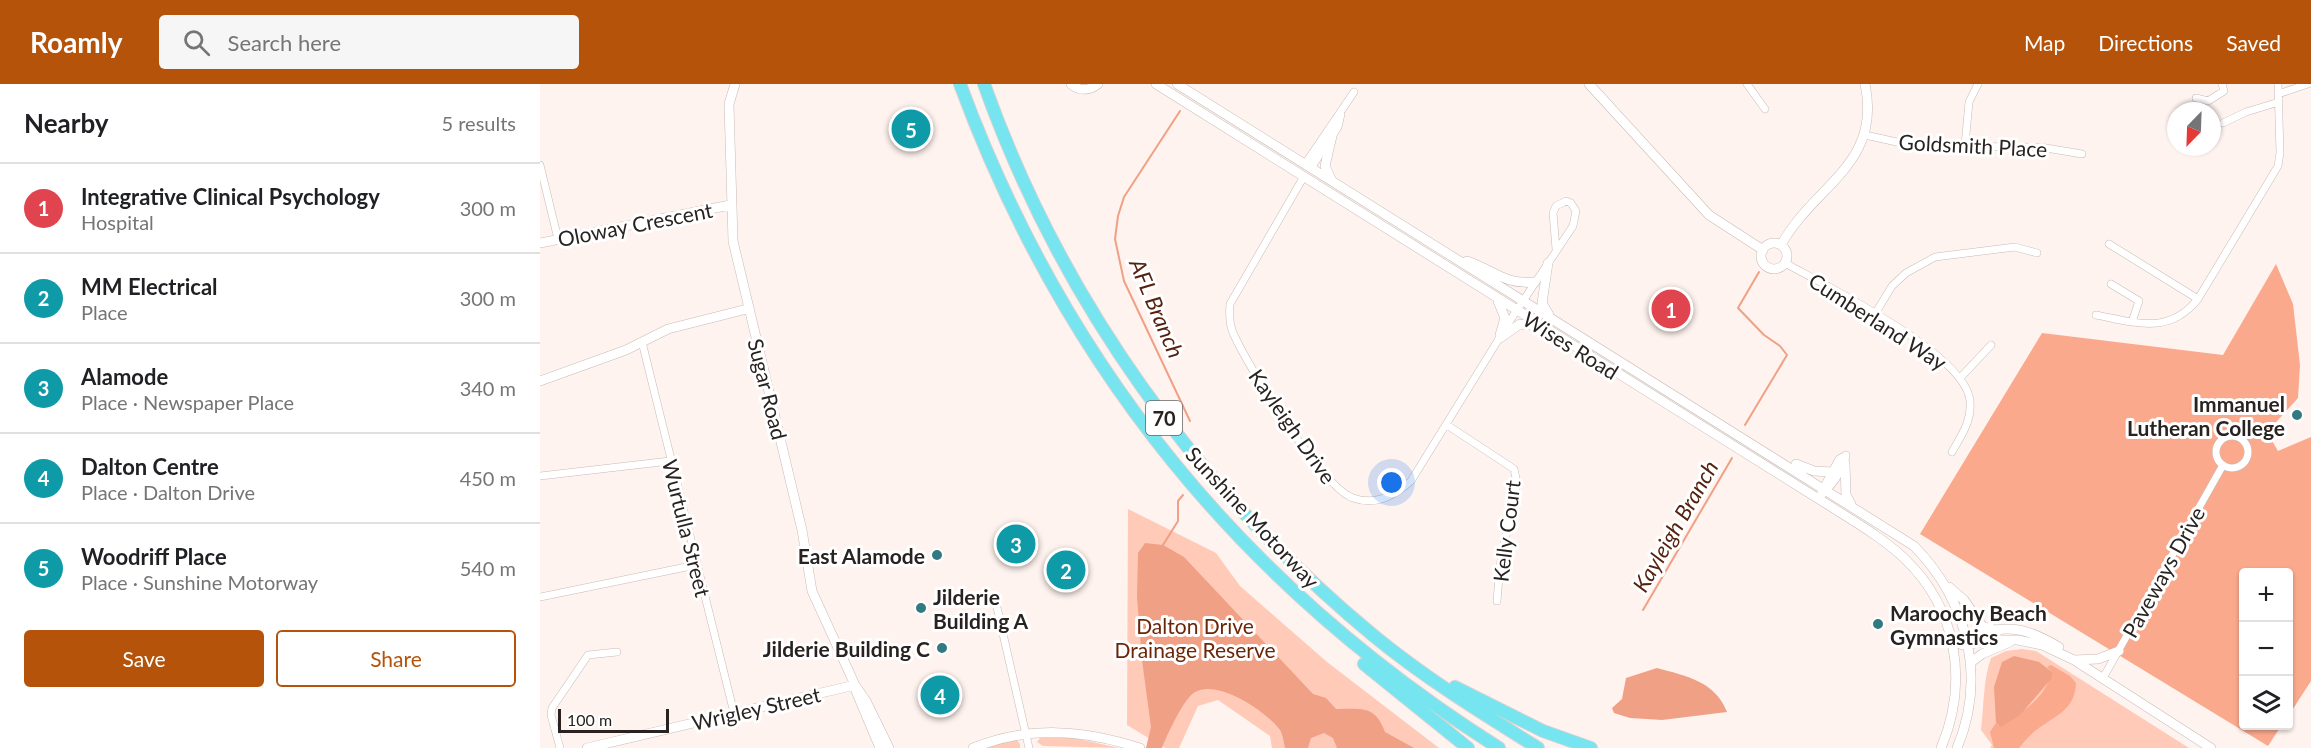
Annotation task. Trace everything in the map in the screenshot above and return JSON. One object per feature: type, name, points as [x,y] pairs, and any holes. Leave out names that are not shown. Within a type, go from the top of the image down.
[{"type":"highway","name":"Sunshine Motorway","points":[[960,84],[988,156],[1036,256],[1080,332],[1167,456],[1213,510],[1281,581],[1334,629],[1424,698],[1499,748]]},
{"type":"highway","name":"Sunshine Motorway","points":[[984,84],[1020,172],[1072,278],[1120,355],[1172,429],[1220,487],[1284,555],[1375,637],[1437,683],[1538,748]]},
{"type":"highway","points":[[1334,629],[1344,646],[1468,748]]},
{"type":"highway","points":[[1437,683],[1456,687],[1542,731],[1591,748]]},
{"type":"main road","name":"Sugar Road","points":[[735,84],[729,104],[730,205],[733,241],[747,309],[780,434],[802,530],[812,591],[855,685]]},
{"type":"main road","points":[[1071,84],[1079,89],[1087,90],[1098,84]]},
{"type":"main road","name":"Wises Road","points":[[1156,84],[1891,547],[1914,568],[1940,605],[1953,642],[1956,694],[1952,716],[1941,748]]},
{"type":"main road","name":"Wises Road","points":[[1177,84],[1914,546],[1943,581],[1959,612],[1967,640],[1970,663],[1970,699],[1957,748]]},
{"type":"main road","points":[[1589,84],[1709,215],[1762,250]]},
{"type":"main road","points":[[1780,245],[1800,216],[1852,160],[1865,135],[1869,102],[1865,84]]},
{"type":"main road","points":[[1332,136],[1325,166],[1333,181]]},
{"type":"main road","name":"Kayleigh Drive","points":[[1303,178],[1308,166]]},
{"type":"main road","name":"Oloway Crescent","points":[[540,243],[730,205]]},
{"type":"main road","points":[[1768,244],[1780,245],[1787,255],[1785,263],[1778,268],[1770,268],[1762,259],[1762,250],[1768,244]]},
{"type":"main road","points":[[1453,257],[1481,266],[1508,281],[1535,282]]},
{"type":"main road","points":[[1548,263],[1542,303],[1552,319]]},
{"type":"main road","points":[[1496,298],[1503,309],[1505,318],[1500,338]]},
{"type":"main road","points":[[540,381],[642,342],[668,329],[747,309]]},
{"type":"main road","points":[[1500,338],[1520,324],[1545,329]]},
{"type":"main road","points":[[1756,446],[1804,469],[1832,471]]},
{"type":"main road","points":[[1845,463],[1846,495],[1854,507]]},
{"type":"main road","points":[[1943,581],[1964,600],[1983,627],[2011,628],[2037,634],[2066,652],[2074,660],[2098,659],[2119,651]]},
{"type":"main road","points":[[1967,640],[1993,629]]},
{"type":"main road","points":[[1953,642],[2018,640],[2042,645],[2074,660],[2211,748]]},
{"type":"main road","points":[[1970,663],[1995,647],[2018,640]]},
{"type":"main road","points":[[855,685],[857,696],[880,748]]},
{"type":"main road","points":[[855,685],[866,701],[889,748]]},
{"type":"main road","name":"Wrigley Street","points":[[586,748],[855,685]]},
{"type":"main road","points":[[973,748],[994,739],[1026,732],[1067,732],[1103,737],[1140,748]]},
{"type":"street","points":[[1747,84],[1764,109]]},
{"type":"street","points":[[1965,145],[1969,102],[1978,84]]},
{"type":"street","points":[[2196,98],[2206,102],[2217,97],[2224,91],[2222,84]]},
{"type":"street","points":[[2096,315],[2132,322],[2169,322],[2188,311],[2198,299],[2278,165],[2280,153],[2278,84]]},
{"type":"street","points":[[2278,94],[2308,84]]},
{"type":"street","points":[[1308,166],[1332,136],[1354,92]]},
{"type":"street","points":[[2223,123],[2246,112],[2279,102]]},
{"type":"street","points":[[1308,166],[1331,123],[1342,112]]},
{"type":"street","name":"Goldsmith Place","points":[[1865,135],[1915,146],[2040,147],[2082,154]]},
{"type":"street","points":[[540,165],[558,239]]},
{"type":"street","name":"Kayleigh Drive","points":[[1303,178],[1230,304],[1228,318],[1233,334],[1260,383],[1337,489],[1353,498],[1374,502],[1395,495],[1411,481],[1522,300],[1548,263],[1576,219],[1576,211],[1571,203],[1566,201],[1556,206],[1553,213],[1556,249]]},
{"type":"street","points":[[2109,244],[2198,299]]},
{"type":"street","points":[[1875,314],[1892,286],[1906,273],[1935,257],[2015,247],[2037,253]]},
{"type":"street","name":"Cumberland Way","points":[[1785,263],[1875,314],[1944,360],[1961,377],[1970,400],[1968,424],[1952,452]]},
{"type":"street","points":[[2111,284],[2139,302],[2132,322]]},
{"type":"street","name":"Wurtulla Street","points":[[642,342],[734,713]]},
{"type":"street","points":[[1961,377],[1991,345]]},
{"type":"street","name":"Kelly Court","points":[[1447,424],[1514,469],[1516,483],[1500,565],[1497,601]]},
{"type":"street","points":[[2239,437],[2247,449],[2246,459],[2233,468],[2223,465],[2216,457],[2217,446],[2224,438],[2239,437]]},
{"type":"street","points":[[1818,499],[1845,463],[1846,455],[1832,471],[1825,489]]},
{"type":"street","points":[[540,476],[670,461]]},
{"type":"street","name":"Paveways Drive","points":[[2103,678],[2223,465]]},
{"type":"street","points":[[540,597],[696,565]]},
{"type":"street","points":[[996,603],[1029,748]]},
{"type":"street","points":[[560,748],[551,715],[552,708],[588,655],[617,652]]},
{"type":"green space","name":"Dalton Drive Drainage Reserve","points":[[1128,509],[1216,553],[1240,586],[1327,662],[1439,748],[1272,748],[1270,736],[1218,700],[1198,706],[1179,748],[1165,748],[1127,725]]},
{"type":"green space","points":[[2022,649],[2036,651],[2189,748],[1990,748],[1992,745],[1981,730],[1988,666],[1991,658],[2006,651]]},
{"type":"green space","points":[[1040,738],[1074,738],[1119,748],[1043,746],[1037,742]]},
{"type":"green space","points":[[1016,739],[1020,748],[982,748]]},
{"type":"shaded area","points":[[2276,264],[2293,304],[2300,365],[2298,398],[2267,432],[2278,451],[2311,437],[2311,681],[2293,709],[2293,568],[2239,568],[2239,728],[1920,534],[2042,333],[2223,355]]},
{"type":"shaded area","name":"Dalton Drive Drainage Reserve","points":[[1145,543],[1163,545],[1184,557],[1313,694],[1326,698],[1336,709],[1360,709],[1372,713],[1377,717],[1385,732],[1414,748],[1337,748],[1333,738],[1324,733],[1311,738],[1308,748],[1285,748],[1280,730],[1264,714],[1228,693],[1205,689],[1195,692],[1186,701],[1162,748],[1146,748],[1151,727],[1137,597],[1138,553]]},
{"type":"shaded area","points":[[2014,656],[2039,662],[2052,672],[2052,678],[2020,715],[2001,727],[1996,723],[1994,687],[2002,662]]},
{"type":"shaded area","points":[[2051,665],[2070,676],[2076,683],[2075,692],[2068,707],[2035,731],[2019,748],[1994,748],[1990,732],[1996,723],[1998,725],[2015,716],[2038,698],[2049,682],[2052,672],[2047,667]]},
{"type":"shaded area","points":[[1657,668],[1698,681],[1715,693],[1727,712],[1662,720],[1630,718],[1614,713],[1612,708],[1622,699],[1626,678]]},
{"type":"shaded area","points":[[2242,730],[2278,730],[2268,746]]},
{"type":"waterway","name":"AFL Branch","points":[[1180,111],[1124,197],[1118,216],[1115,239],[1124,281],[1190,421]]},
{"type":"waterway","name":"Kayleigh Branch","points":[[1745,425],[1787,355],[1738,308],[1759,272]]},
{"type":"waterway","name":"Kayleigh Branch","points":[[1643,610],[1732,458]]},
{"type":"waterway","name":"AFL Branch","points":[[1163,545],[1178,521],[1178,501],[1183,495]]},
{"type":"place","name":"Woodriff Place","points":[[911,129]]},
{"type":"place","name":"Integrative Clinical Psychology","points":[[1671,309]]},
{"type":"place","name":"Immanuel Lutheran College","points":[[2297,415]]},
{"type":"place","name":"Alamode","points":[[1016,544]]},
{"type":"place","name":"East Alamode","points":[[937,555]]},
{"type":"place","name":"MM Electrical","points":[[1066,570]]},
{"type":"place","name":"Jilderie Building A","points":[[921,608]]},
{"type":"place","name":"Maroochy Beach Gymnastics","points":[[1878,624]]},
{"type":"place","name":"Jilderie Building C","points":[[942,648]]},
{"type":"place","name":"Dalton Centre","points":[[940,695]]}]
